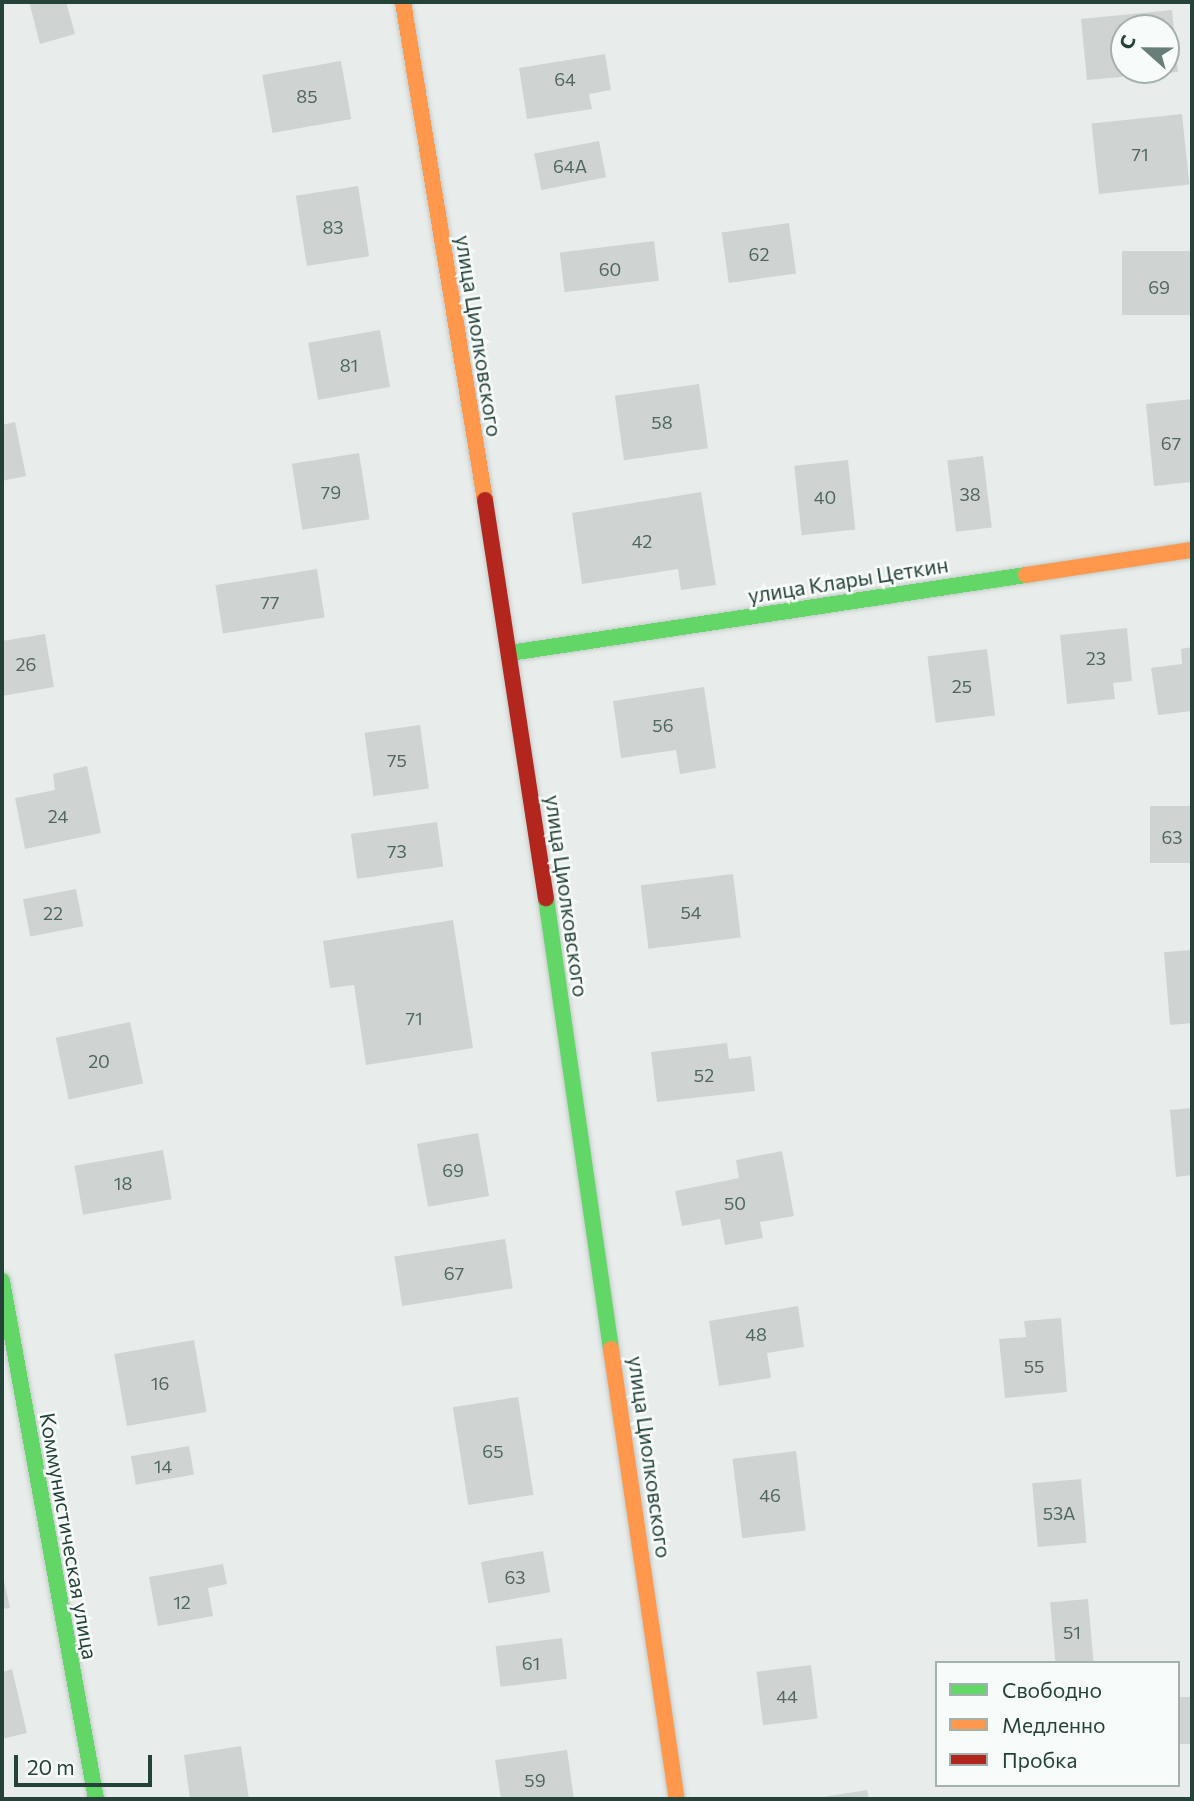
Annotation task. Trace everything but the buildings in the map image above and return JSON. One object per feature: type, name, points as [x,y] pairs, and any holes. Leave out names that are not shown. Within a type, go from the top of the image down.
[{"type":"street","name":"улица Циолковского","points":[[403,2],[510,653],[677,1799]]},
{"type":"street","name":"улица Клары Цеткин","points":[[510,653],[1192,550]]},
{"type":"street","name":"Коммунистическая улица","points":[[2,1281],[96,1799]]},
{"type":"traffic: fast","points":[[510,653],[1026,575]]},
{"type":"traffic: fast","points":[[546,898],[611,1349]]},
{"type":"traffic: fast","points":[[2,1281],[96,1799]]},
{"type":"traffic: slow","points":[[403,2],[485,500]]},
{"type":"traffic: slow","points":[[1026,575],[1192,550]]},
{"type":"traffic: slow","points":[[611,1349],[677,1799]]},
{"type":"traffic: jam","points":[[485,500],[546,898]]}]
